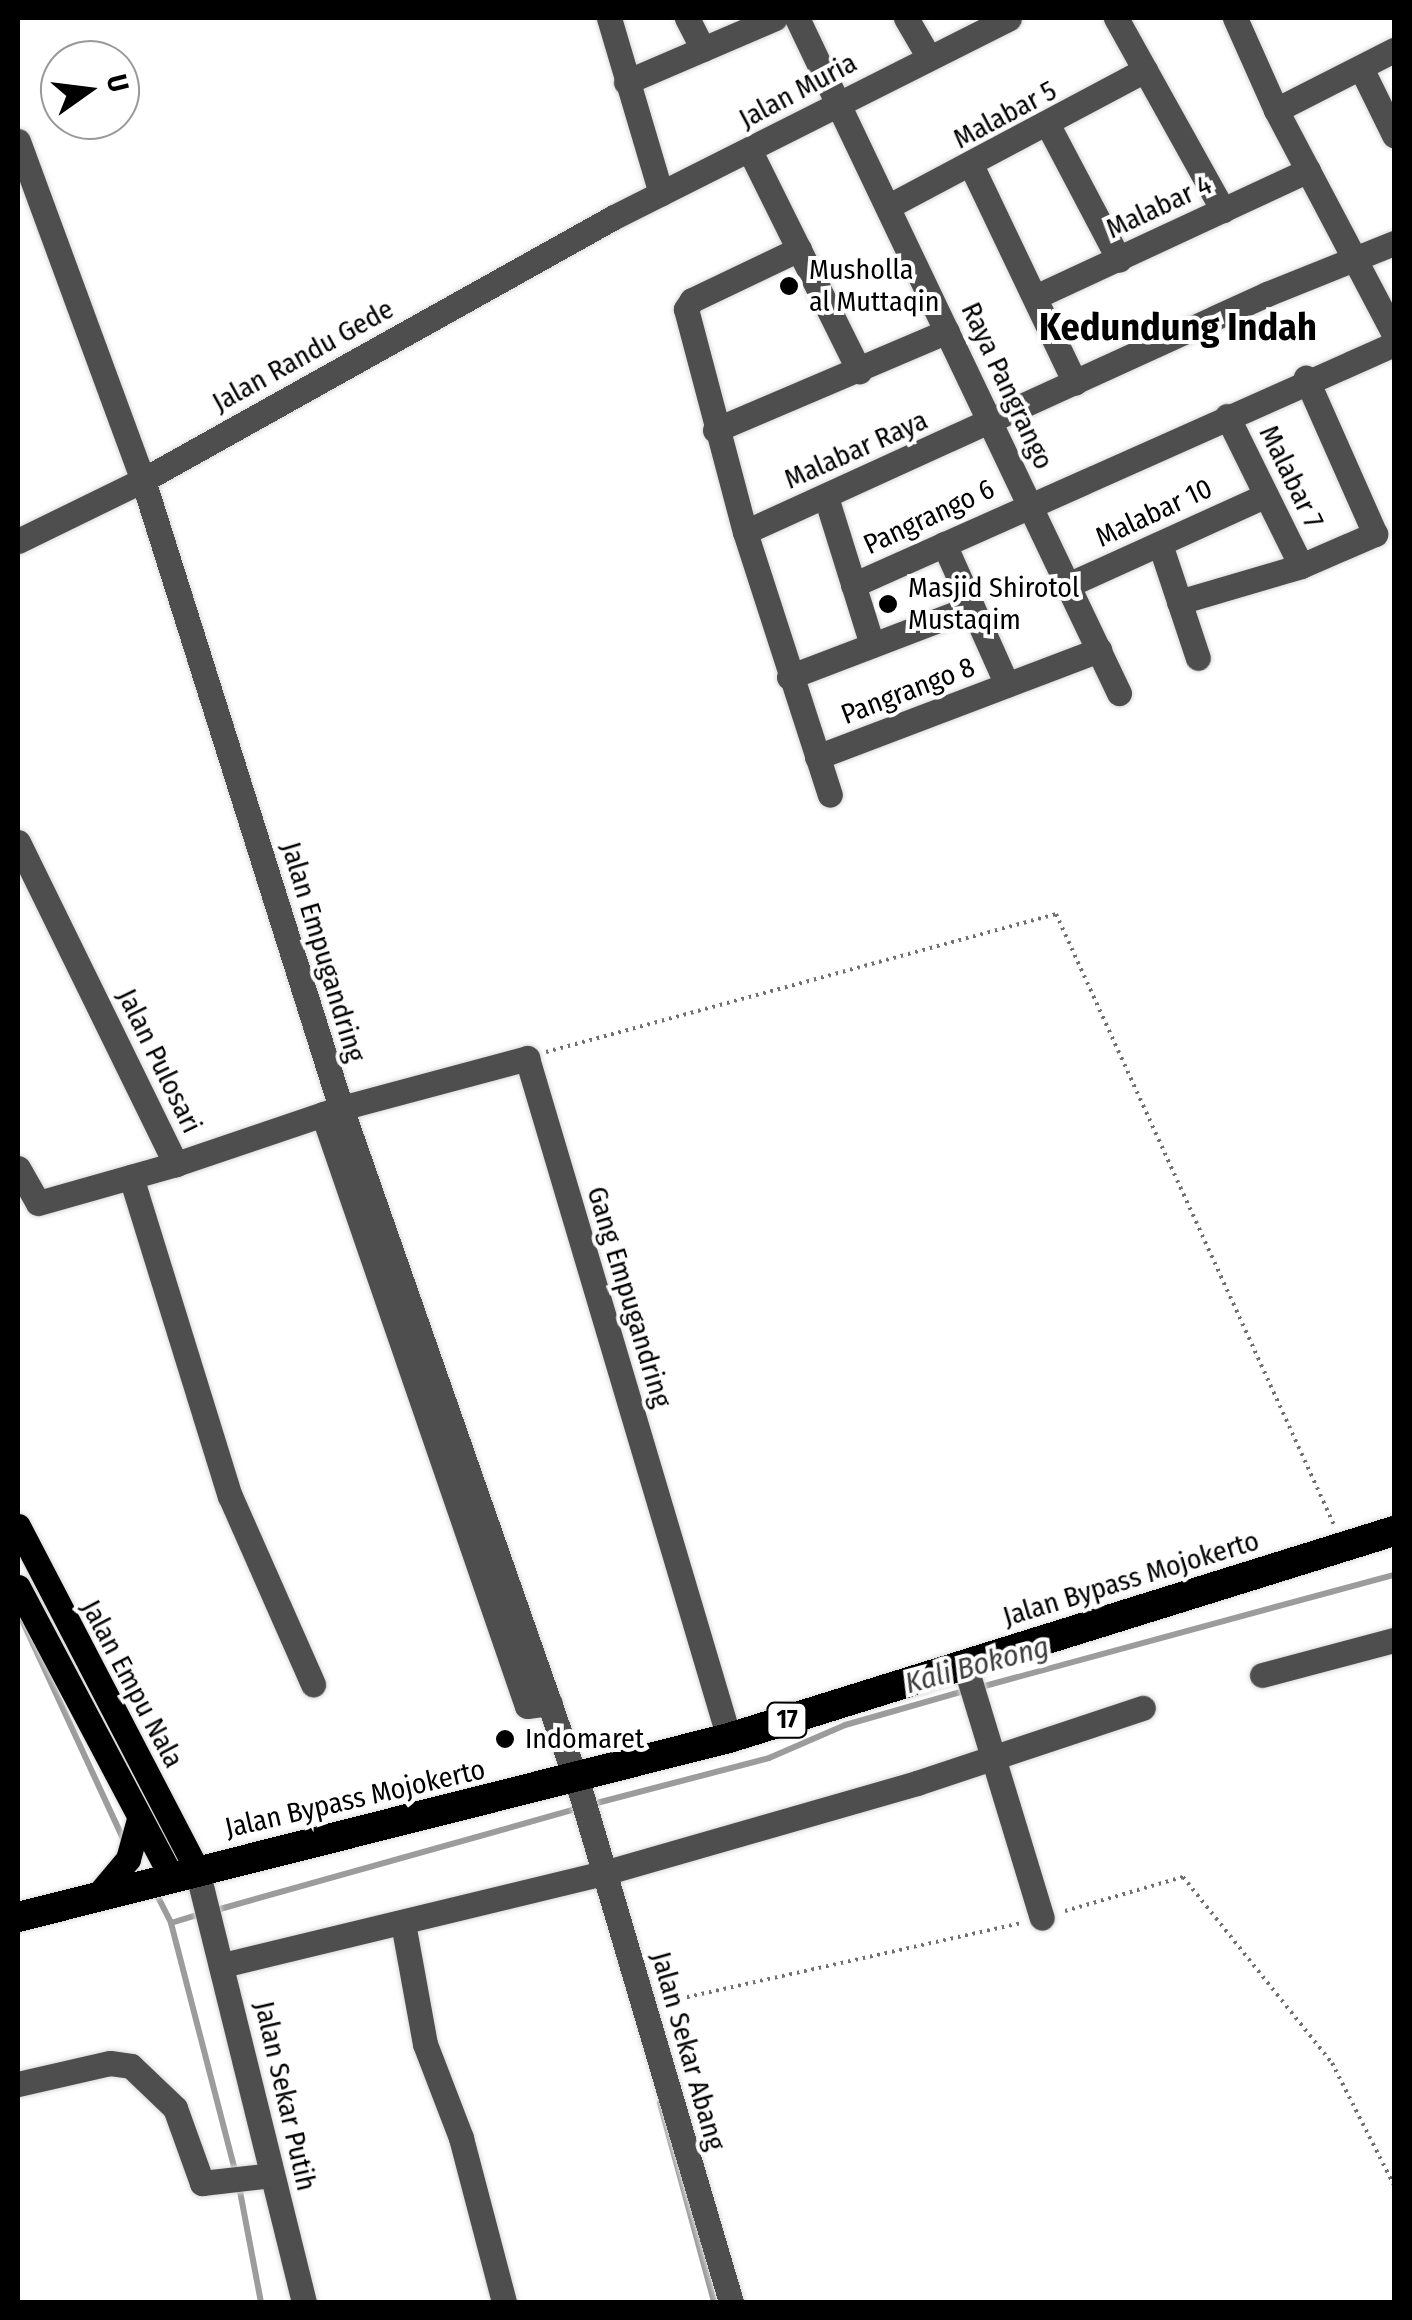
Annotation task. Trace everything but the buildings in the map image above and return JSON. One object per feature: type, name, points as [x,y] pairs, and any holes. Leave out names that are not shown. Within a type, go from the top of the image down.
[{"type":"highway","name":"Jalan Bypass Mojokerto","points":[[18,1917],[96,1896],[158,1873],[582,1798],[729,1738],[969,1683],[1394,1531]]},
{"type":"main road","name":"Jalan Empu Nala","points":[[18,1526],[158,1873]]},
{"type":"main road","name":"Jalan Empu Nala","points":[[18,1587],[138,1825],[158,1873]]},
{"type":"main road","points":[[138,1825],[158,1873]]},
{"type":"street","points":[[608,18],[660,193]]},
{"type":"street","points":[[688,18],[703,49]]},
{"type":"street","points":[[626,82],[776,18]]},
{"type":"street","name":"Raya Pangrango","points":[[797,18],[1119,693]]},
{"type":"street","points":[[906,18],[928,56]]},
{"type":"street","name":"Jalan Muria","points":[[614,217],[1008,18]]},
{"type":"street","points":[[1116,18],[1224,210]]},
{"type":"street","points":[[1240,19],[1276,110],[1394,334]]},
{"type":"street","points":[[1276,110],[1394,50]]},
{"type":"street","points":[[1361,68],[1394,135]]},
{"type":"street","name":"Malabar 5","points":[[888,206],[972,168],[1146,70]]},
{"type":"street","points":[[1049,126],[1119,260]]},
{"type":"street","name":"Jalan Empugandring","points":[[18,141],[134,484],[388,1281],[542,1706],[582,1798]]},
{"type":"street","points":[[750,150],[858,371]]},
{"type":"street","points":[[972,168],[1075,382]]},
{"type":"street","name":"Malabar 4","points":[[1035,296],[1308,170]]},
{"type":"street","name":"Jalan Randu Gede","points":[[18,541],[134,484],[614,217]]},
{"type":"street","name":"Malabar Raya","points":[[746,532],[1267,294],[1394,243]]},
{"type":"street","name":"Pangrango 8","points":[[799,250],[692,300],[686,310],[746,532],[818,757],[1099,650]]},
{"type":"street","points":[[716,430],[947,331]]},
{"type":"street","name":"Pangrango 6","points":[[853,585],[1306,378],[1394,344]]},
{"type":"street","points":[[1180,602],[1300,566],[1376,529],[1306,378]]},
{"type":"street","name":"Malabar 7","points":[[1227,416],[1300,566]]},
{"type":"street","name":"Malabar 10","points":[[1068,586],[1266,495]]},
{"type":"street","points":[[826,497],[872,645]]},
{"type":"street","points":[[944,544],[1007,685]]},
{"type":"street","points":[[1160,544],[1198,658]]},
{"type":"street","points":[[790,677],[972,607]]},
{"type":"street","points":[[818,757],[830,796]]},
{"type":"street","name":"Jalan Pulosari","points":[[18,842],[176,1164],[331,1111]]},
{"type":"street","points":[[331,1111],[527,1058]]},
{"type":"street","name":"Gang Empugandring","points":[[527,1058],[729,1738]]},
{"type":"street","points":[[18,1168],[38,1203],[176,1164]]},
{"type":"street","points":[[132,1177],[230,1496],[313,1684]]},
{"type":"street","points":[[1262,1675],[1394,1640]]},
{"type":"street","points":[[969,1683],[988,1758],[1042,1918]]},
{"type":"street","points":[[223,1965],[598,1874],[1143,1708]]},
{"type":"street","name":"Jalan Sekar Abang","points":[[582,1798],[598,1874],[643,2007],[731,2302]]},
{"type":"street","name":"Jalan Sekar Putih","points":[[158,1873],[206,1911],[223,1965],[304,2302]]},
{"type":"street","points":[[402,1922],[425,2044],[461,2138],[504,2302]]},
{"type":"street","points":[[18,2084],[110,2064],[131,2066],[174,2108],[202,2183],[233,2183],[272,2175]]},
{"type":"path","points":[[527,1058],[1056,914],[1344,1546]]},
{"type":"path","points":[[643,2007],[1042,1918],[1180,1876],[1332,2063],[1394,2185]]},
{"type":"waterway","name":"Kali Bokong","points":[[981,1687],[1394,1575]]},
{"type":"waterway","points":[[22,1620],[126,1845]]},
{"type":"waterway","name":"Kali Bokong","points":[[589,1805],[769,1758],[845,1725],[968,1690]]},
{"type":"waterway","points":[[213,1911],[577,1809]]},
{"type":"waterway","points":[[156,1893],[171,1923],[236,2174]]},
{"type":"waterway","points":[[171,1923],[201,1914]]},
{"type":"waterway","points":[[660,2103],[714,2302]]},
{"type":"waterway","points":[[239,2186],[261,2302]]},
{"type":"place","name":"Musholla al Muttaqin","points":[[789,286]]},
{"type":"place","name":"Masjid Shirotol Mustaqim","points":[[888,604]]},
{"type":"place","name":"Indomaret","points":[[505,1739]]},
{"type":"district","name":"Kedundung Indah","points":[[1178,328]]}]
